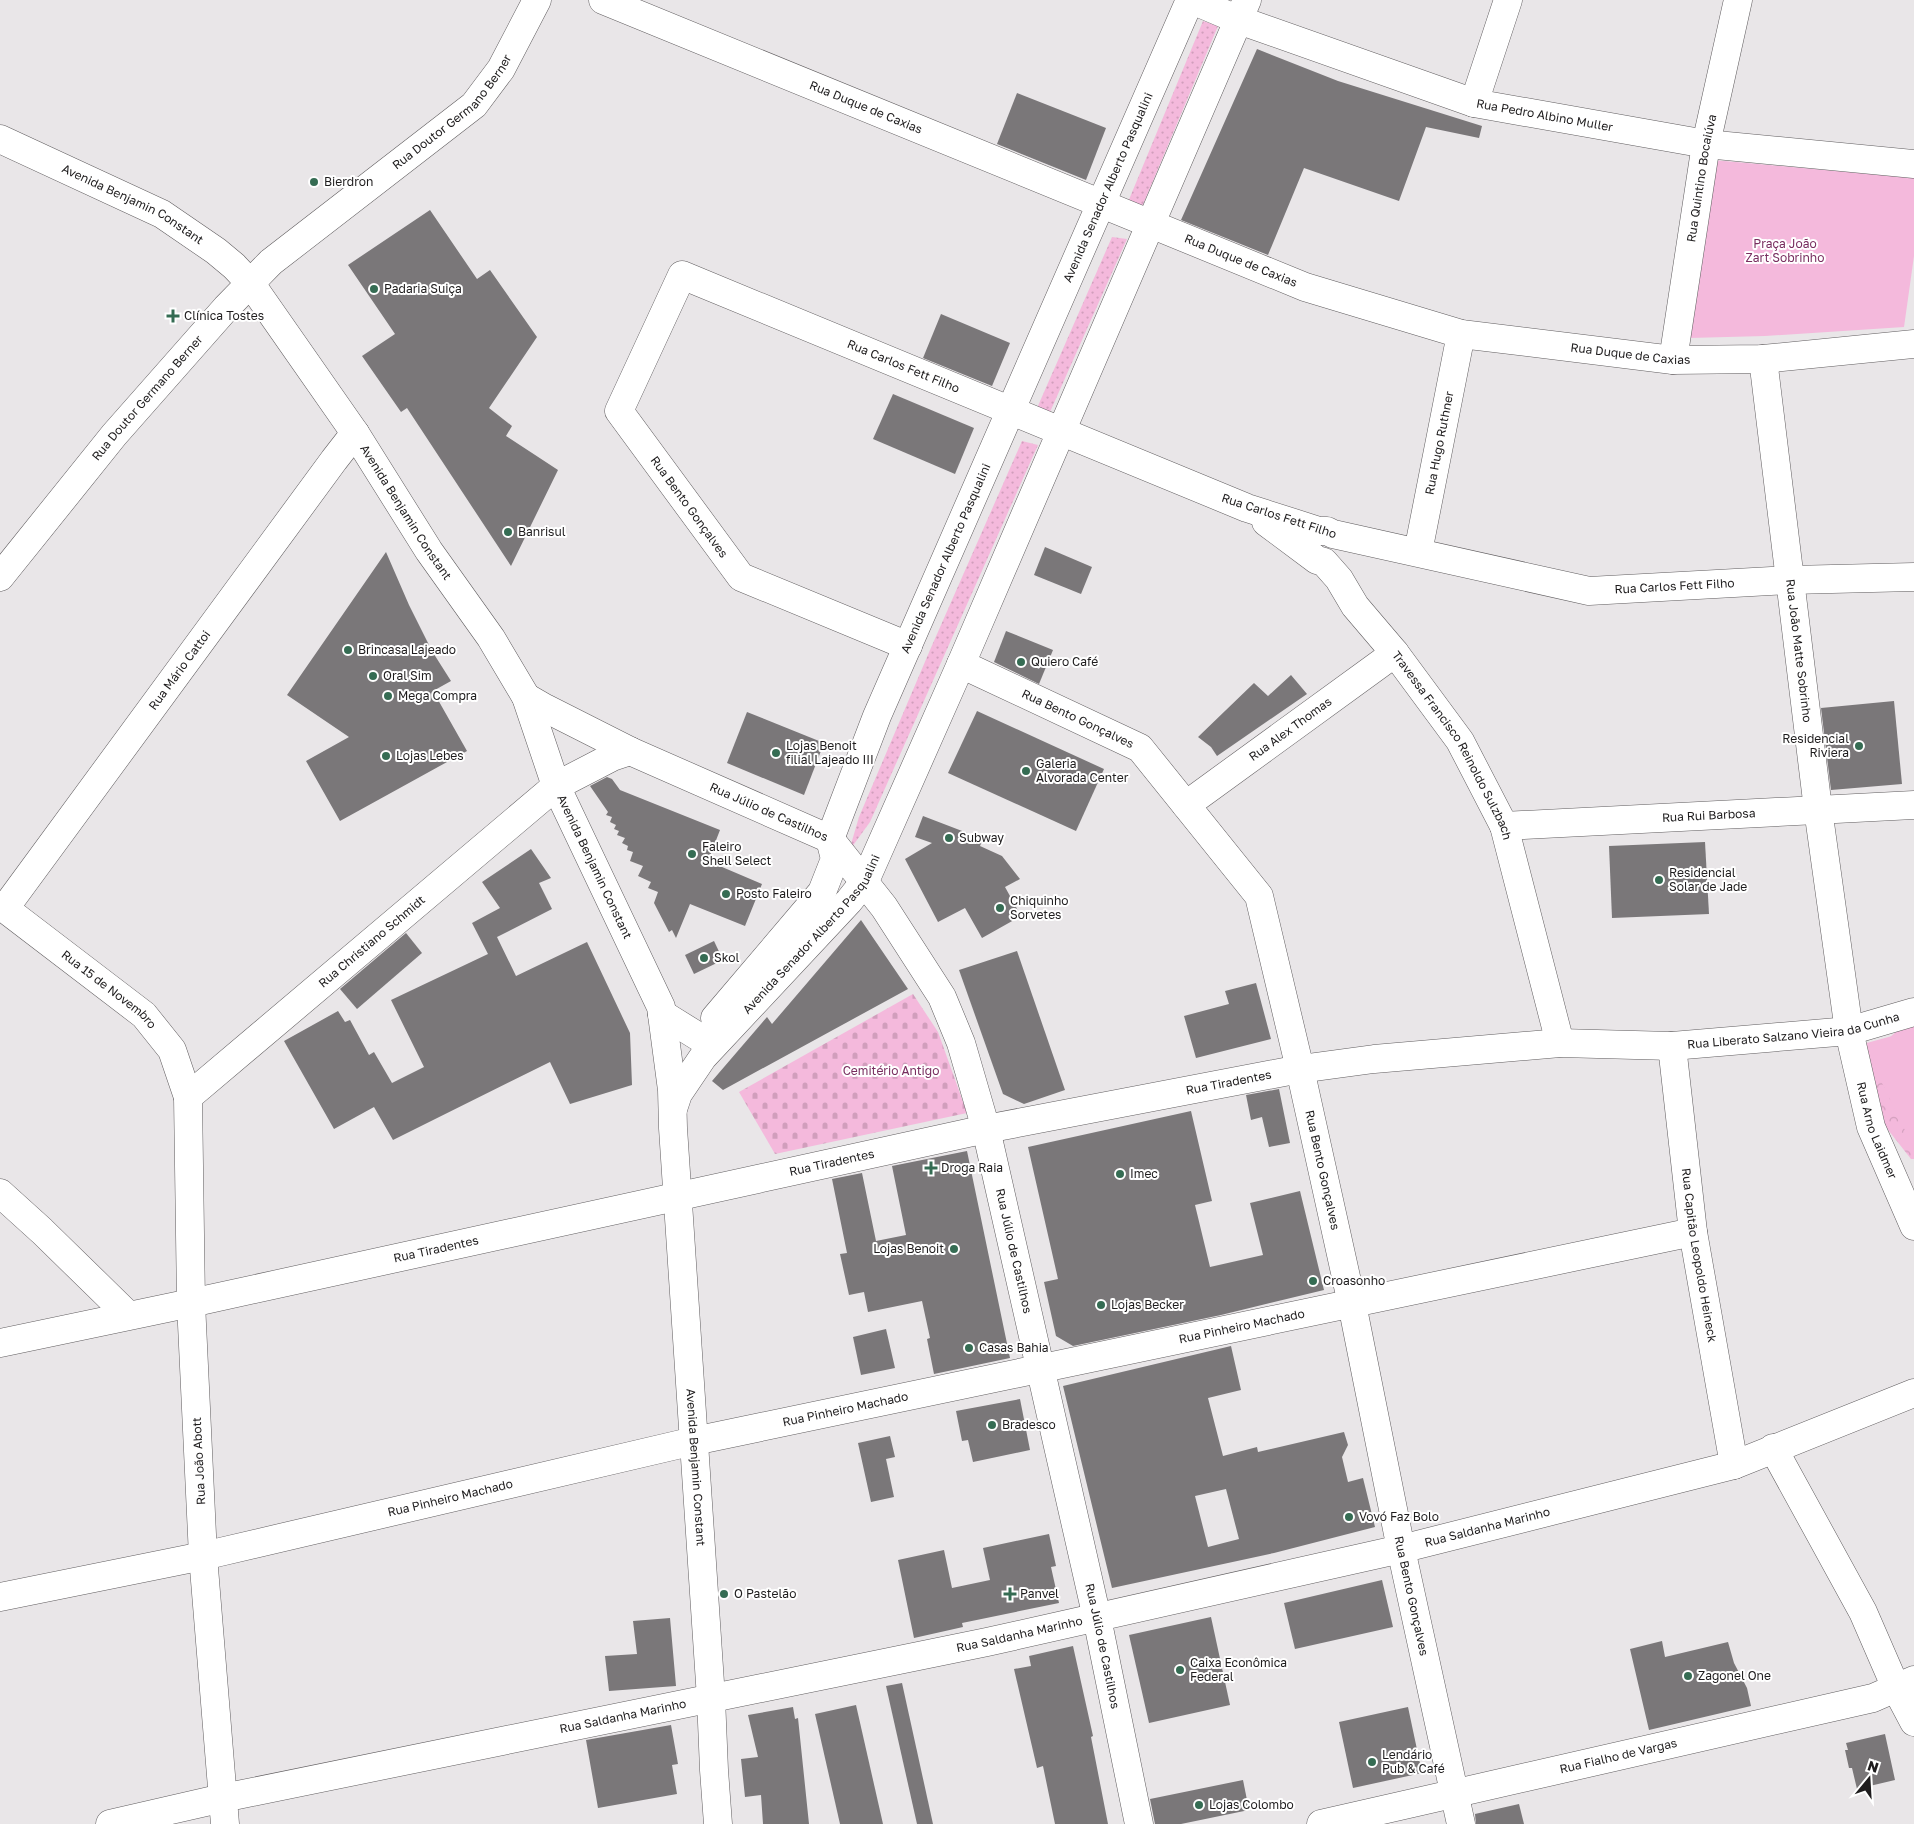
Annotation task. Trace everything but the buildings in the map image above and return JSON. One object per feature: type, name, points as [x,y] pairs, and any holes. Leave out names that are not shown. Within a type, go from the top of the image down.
[{"type":"street","name":"Rua Doutor Germano Berner","points":[[0,577],[114,435],[226,308],[271,262],[474,105],[501,69],[537,0]]},
{"type":"street","name":"Rua Duque de Caxias","points":[[603,0],[1305,287],[1461,334],[1672,360],[1763,359],[1914,344]]},
{"type":"street","name":"Avenida Senador Alberto Pasqualini","points":[[706,1046],[822,892],[835,859],[830,839],[877,716],[1191,0]]},
{"type":"street","name":"Rua Pedro Albino Muller","points":[[1191,0],[1243,10],[1474,103],[1706,144],[1914,164]]},
{"type":"street","points":[[1474,103],[1508,0]]},
{"type":"street","name":"Rua Quintino Bocaiúva","points":[[1672,360],[1706,144],[1738,0]]},
{"type":"street","name":"Avenida Senador Alberto Pasqualini","points":[[672,1100],[678,1073],[849,901],[865,880],[961,664],[1243,10]]},
{"type":"street","name":"Avenida Benjamin Constant","points":[[0,139],[162,214],[216,251],[251,284],[355,434],[429,551],[492,638],[526,697],[556,786],[661,1007],[672,1100],[718,1824]]},
{"type":"street","name":"Rua Carlos Fett Filho","points":[[682,275],[1247,508]]},
{"type":"street","name":"Rua Bento Gonçalves","points":[[682,275],[619,411],[741,577],[908,646]]},
{"type":"street","name":"Rua Hugo Ruthner","points":[[1418,552],[1461,334]]},
{"type":"street","name":"Rua João Matte Sobrinho","points":[[1763,359],[1818,809],[1849,1031]]},
{"type":"street","name":"Rua Mário Cattoi","points":[[2,907],[355,434]]},
{"type":"street","name":"Travessa Francisco Reinoldo Sulzbach","points":[[1247,508],[1329,552],[1355,606],[1395,653],[1460,741],[1504,826],[1560,1043]]},
{"type":"street","name":"Rua Carlos Fett Filho","points":[[1329,552],[1383,545],[1589,590],[1791,580],[1914,577]]},
{"type":"street","name":"Rua Alex Thomas","points":[[1186,805],[1395,653]]},
{"type":"street","name":"Rua Bento Gonçalves","points":[[961,664],[1140,748],[1259,896],[1300,1069],[1352,1304],[1401,1549],[1461,1824]]},
{"type":"street","name":"Rua Júlio de Castilhos","points":[[526,697],[630,751],[830,839],[865,880],[942,997],[961,1043],[986,1129],[1097,1618],[1139,1824]]},
{"type":"street","points":[[556,786],[612,757],[630,751]]},
{"type":"street","name":"Rua Christiano Schmidt","points":[[188,1097],[556,786]]},
{"type":"street","name":"Rua Rui Barbosa","points":[[1504,826],[1914,805]]},
{"type":"street","name":"Rua 15 de Novembro","points":[[2,907],[144,1015],[172,1050],[188,1097]]},
{"type":"street","name":"Rua Liberato Salzano Vieira da Cunha","points":[[1672,1046],[1849,1031],[1914,1012]]},
{"type":"street","points":[[662,1014],[706,1046]]},
{"type":"street","name":"Rua Arno Laidmer","points":[[1849,1031],[1871,1127],[1914,1226]]},
{"type":"street","name":"Rua Tiradentes","points":[[0,1343],[191,1304],[986,1129],[1300,1069],[1374,1059],[1560,1043],[1672,1046]]},
{"type":"street","name":"Rua Capitão Leopoldo Heineck","points":[[1672,1046],[1693,1232],[1734,1465]]},
{"type":"street","name":"Rua João Abott","points":[[188,1097],[191,1304],[203,1556],[224,1811]]},
{"type":"street","points":[[0,1193],[42,1231],[128,1316]]},
{"type":"street","name":"Rua Pinheiro Machado","points":[[0,1598],[203,1556],[694,1441],[1693,1232]]},
{"type":"street","name":"Rua Saldanha Marinho","points":[[110,1824],[224,1811],[711,1698],[978,1644],[1401,1549],[1734,1465],[1914,1393]]},
{"type":"street","points":[[1773,1448],[1863,1612],[1905,1684],[1914,1722]]},
{"type":"street","name":"Rua Fialho de Vargas","points":[[1321,1824],[1873,1698],[1905,1684]]},
{"type":"green space","points":[[1203,21],[1218,26],[1142,207],[1128,202]]},
{"type":"green space","name":"Praça João Zart Sobrinho","points":[[1713,160],[1914,178],[1914,256],[1904,327],[1765,336],[1689,338]]},
{"type":"green space","points":[[1112,237],[1127,239],[1050,412],[1034,415]]},
{"type":"green space","points":[[1022,441],[1038,445],[870,822],[849,851],[859,817]]},
{"type":"green space","name":"Cemitério Antigo","points":[[913,994],[938,1032],[967,1113],[775,1154],[739,1092]]},
{"type":"green space","points":[[1914,1019],[1914,1159],[1911,1159],[1885,1126],[1869,1056],[1908,1021]]},
{"type":"green space","points":[[1914,1030],[1914,1149],[1863,1044]]},
{"type":"place","name":"Bierdron","points":[[314,182]]},
{"type":"place","name":"Padaria Suiça","points":[[374,289]]},
{"type":"place","name":"Clínica Tostes","points":[[173,316]]},
{"type":"place","name":"Banrisul","points":[[508,532]]},
{"type":"place","name":"Brincasa Lajeado","points":[[348,650]]},
{"type":"place","name":"Quiero Café","points":[[1021,662]]},
{"type":"place","name":"Oral Sim","points":[[373,676]]},
{"type":"place","name":"Mega Compra","points":[[388,696]]},
{"type":"place","name":"Residencial Riviera","points":[[1859,746]]},
{"type":"place","name":"Lojas Benoit filial Lajeado III","points":[[776,753]]},
{"type":"place","name":"Lojas Lebes","points":[[386,756]]},
{"type":"place","name":"Galeria Alvorada Center","points":[[1026,771]]},
{"type":"place","name":"Subway","points":[[949,838]]},
{"type":"place","name":"Faleiro Shell Select","points":[[692,854]]},
{"type":"place","name":"Residencial Solar de Jade","points":[[1659,880]]},
{"type":"place","name":"Posto Faleiro","points":[[726,894]]},
{"type":"place","name":"Chiquinho Sorvetes","points":[[1000,908]]},
{"type":"place","name":"Skol","points":[[704,958]]},
{"type":"place","name":"Droga Raia","points":[[931,1168]]},
{"type":"place","name":"Imec","points":[[1120,1174]]},
{"type":"place","name":"Lojas Benoit","points":[[954,1249]]},
{"type":"place","name":"Croasonho","points":[[1313,1281]]},
{"type":"place","name":"Lojas Becker","points":[[1101,1305]]},
{"type":"place","name":"Casas Bahia","points":[[969,1348]]},
{"type":"place","name":"Bradesco","points":[[992,1425]]},
{"type":"place","name":"Vovó Faz Bolo","points":[[1349,1517]]},
{"type":"place","name":"O Pastelão","points":[[724,1594]]},
{"type":"place","name":"Panvel","points":[[1010,1594]]},
{"type":"place","name":"Caixa Econômica Federal","points":[[1180,1670]]},
{"type":"place","name":"Zagonel One","points":[[1688,1676]]},
{"type":"place","name":"Lendário Pub & Café","points":[[1372,1762]]},
{"type":"place","name":"Lojas Colombo","points":[[1199,1805]]}]
